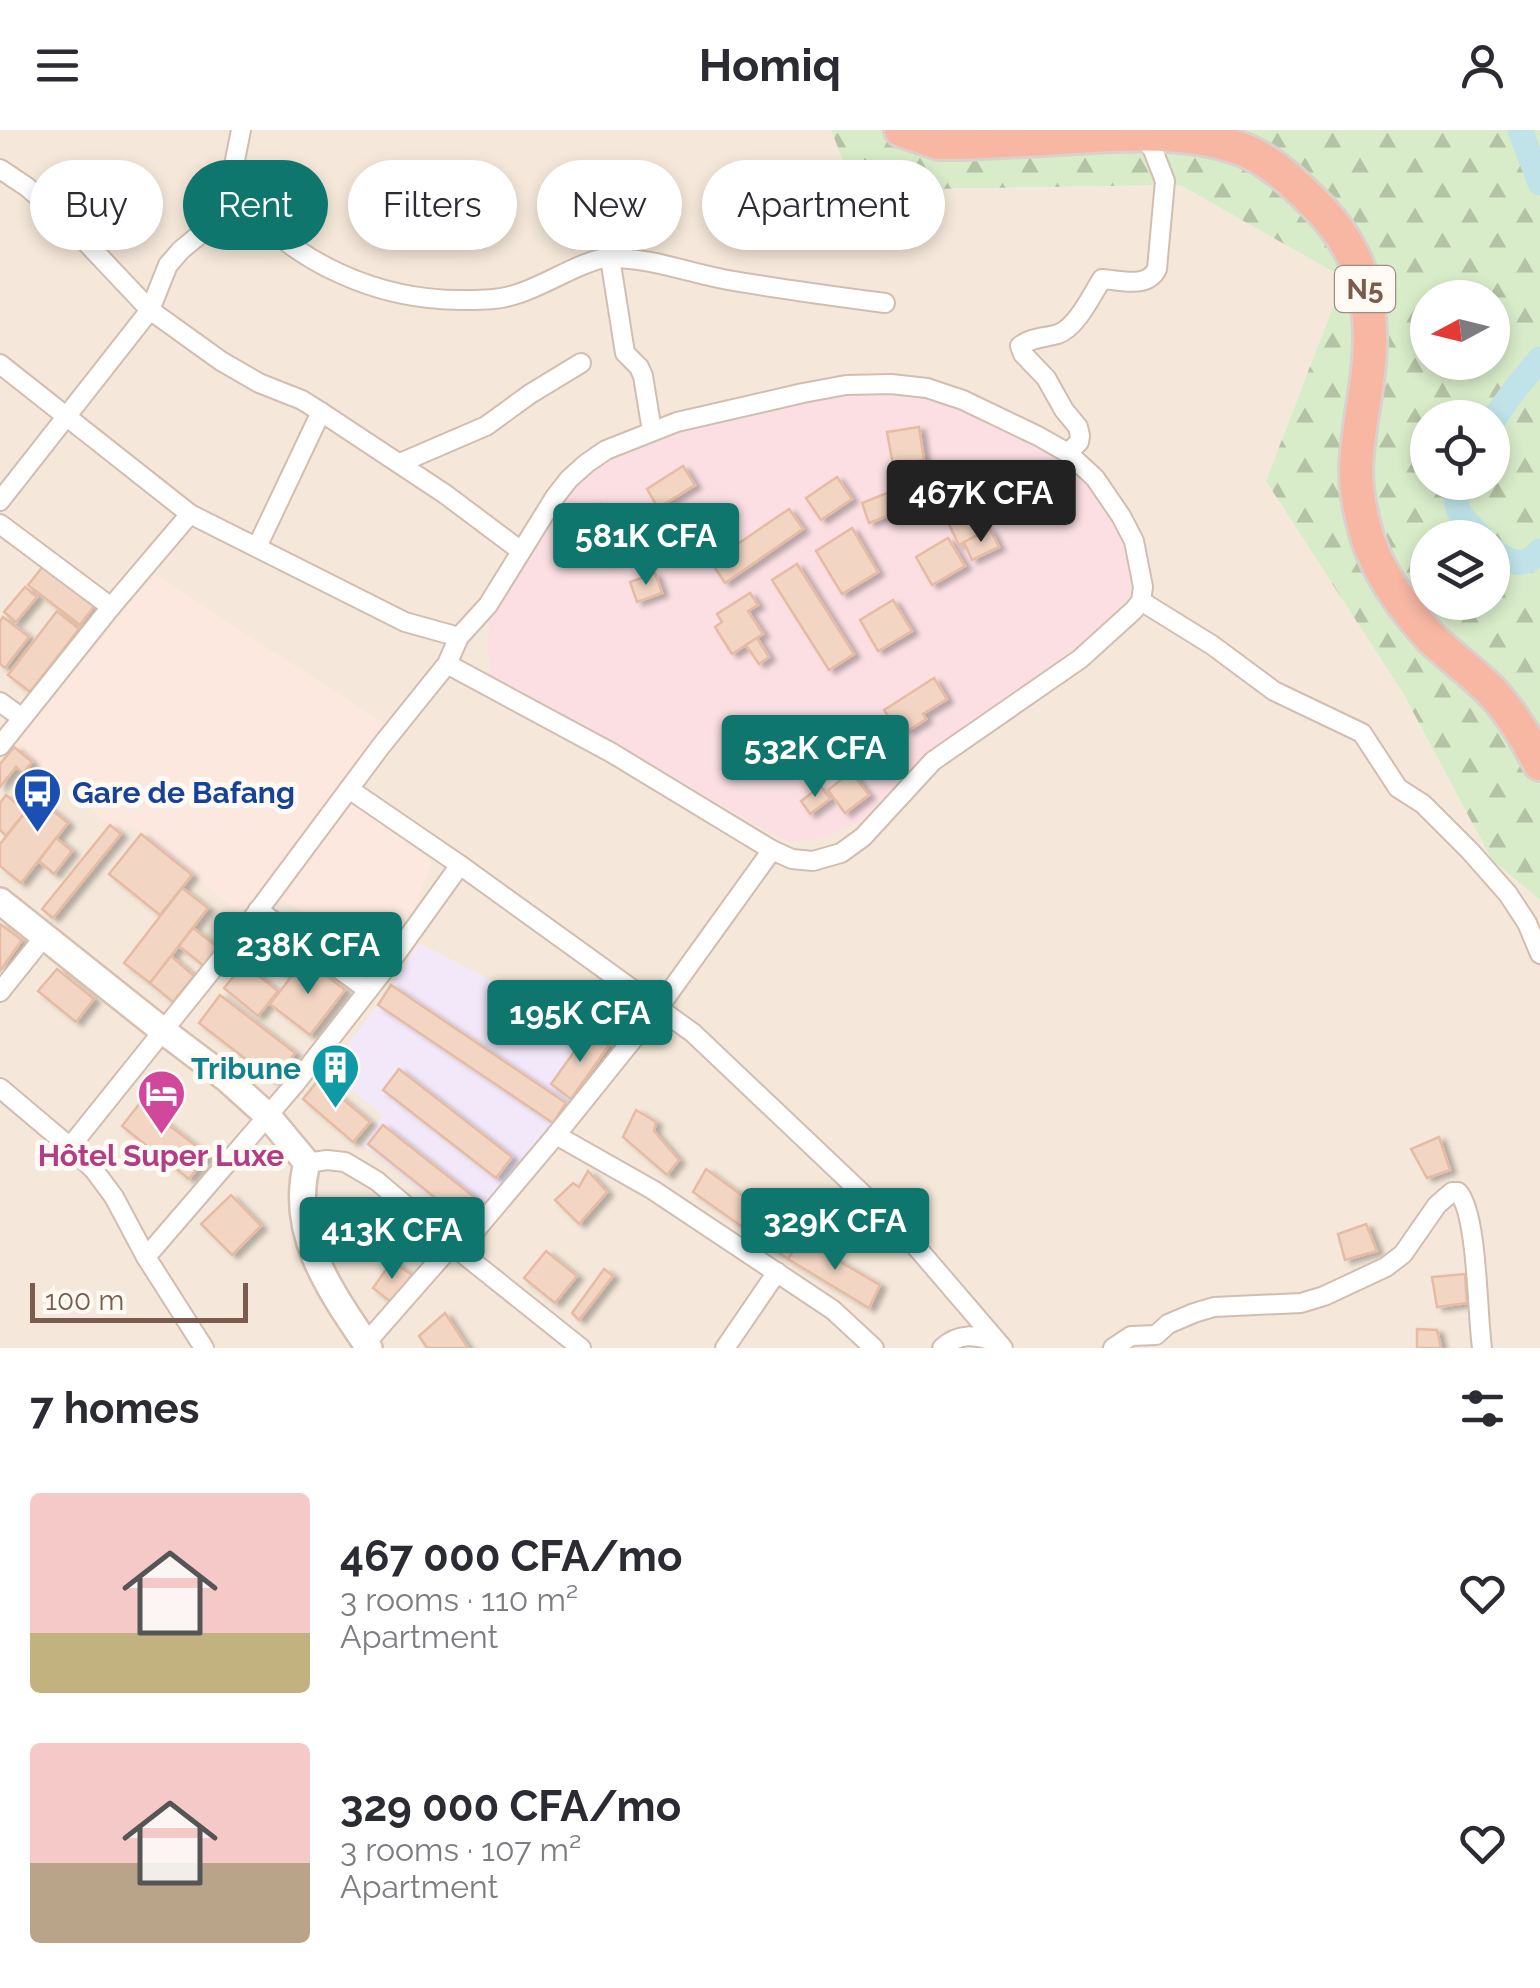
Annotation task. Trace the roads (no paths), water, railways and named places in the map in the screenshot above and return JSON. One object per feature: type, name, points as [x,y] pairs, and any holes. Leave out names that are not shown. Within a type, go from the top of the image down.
[{"type":"highway","name":"N5","points":[[901,130],[940,142],[961,143],[1140,132],[1199,137],[1237,146],[1259,157],[1324,212],[1358,264],[1369,302],[1368,385],[1356,470],[1368,540],[1385,576],[1408,610],[1433,640],[1497,698],[1540,764]]},
{"type":"street","points":[[235,160],[241,130]]},
{"type":"street","points":[[1068,454],[1078,442],[1078,427],[1020,346],[1069,328],[1102,278],[1148,281],[1158,269],[1166,180],[1140,132]]},
{"type":"street","points":[[0,169],[65,220],[150,310],[221,362],[321,412],[522,550]]},
{"type":"street","points":[[0,501],[150,310],[168,264],[183,248]]},
{"type":"street","points":[[301,250],[326,268],[392,293],[419,298],[490,300],[513,296],[590,262],[610,258],[811,294],[886,303]]},
{"type":"street","points":[[610,258],[626,353],[643,376],[652,431]]},
{"type":"street","points":[[400,464],[486,426],[581,363]]},
{"type":"street","points":[[0,364],[190,514],[405,622],[459,637]]},
{"type":"street","points":[[70,1147],[447,664],[459,637],[488,605],[555,497],[569,479],[606,450],[677,422],[817,390],[891,384],[927,388],[963,400],[1038,436],[1068,454],[1095,478],[1134,541],[1144,587],[1134,610],[1080,659],[933,761],[863,837],[842,853],[813,860],[792,859],[772,850],[612,753],[447,664]]},
{"type":"street","points":[[257,548],[321,412]]},
{"type":"street","points":[[0,746],[190,514]]},
{"type":"street","points":[[0,524],[111,607]]},
{"type":"street","points":[[1140,601],[1212,645],[1274,691],[1362,733],[1398,788],[1423,804],[1508,894],[1540,954]]},
{"type":"street","points":[[0,702],[22,718]]},
{"type":"street","points":[[349,789],[693,1033],[907,1236],[1001,1345]]},
{"type":"street","points":[[307,1163],[302,1182],[302,1214],[315,1257],[328,1287],[368,1345],[556,1135],[658,1008],[772,850]]},
{"type":"street","points":[[146,1257],[268,1116],[460,865]]},
{"type":"street","points":[[0,901],[227,1079],[268,1116],[307,1163]]},
{"type":"street","points":[[258,910],[368,990]]},
{"type":"street","points":[[0,992],[44,937]]},
{"type":"street","points":[[0,1088],[94,1170],[204,1348]]},
{"type":"street","points":[[556,1135],[654,1190],[834,1310],[874,1348]]},
{"type":"street","points":[[307,1163],[345,1162],[377,1181],[582,1348]]},
{"type":"street","points":[[1113,1348],[1131,1336],[1156,1336],[1176,1320],[1214,1308],[1301,1303],[1324,1296],[1396,1261],[1437,1205],[1452,1192],[1458,1192],[1469,1221],[1482,1348]]},
{"type":"street","points":[[725,1348],[777,1272]]},
{"type":"street","points":[[942,1348],[962,1336],[979,1336],[1001,1345]]},
{"type":"waterway","points":[[1520,130],[1540,183]]},
{"type":"waterway","points":[[1507,400],[1540,359]]},
{"type":"waterway","points":[[1457,500],[1465,520]]},
{"type":"waterway","points":[[1510,560],[1522,562],[1540,551]]},
{"type":"place","name":"Gare de Bafang","points":[[37,834]]},
{"type":"place","name":"Tribune","points":[[336,1110]]},
{"type":"place","name":"Hôtel Super Luxe","points":[[161,1136]]}]
